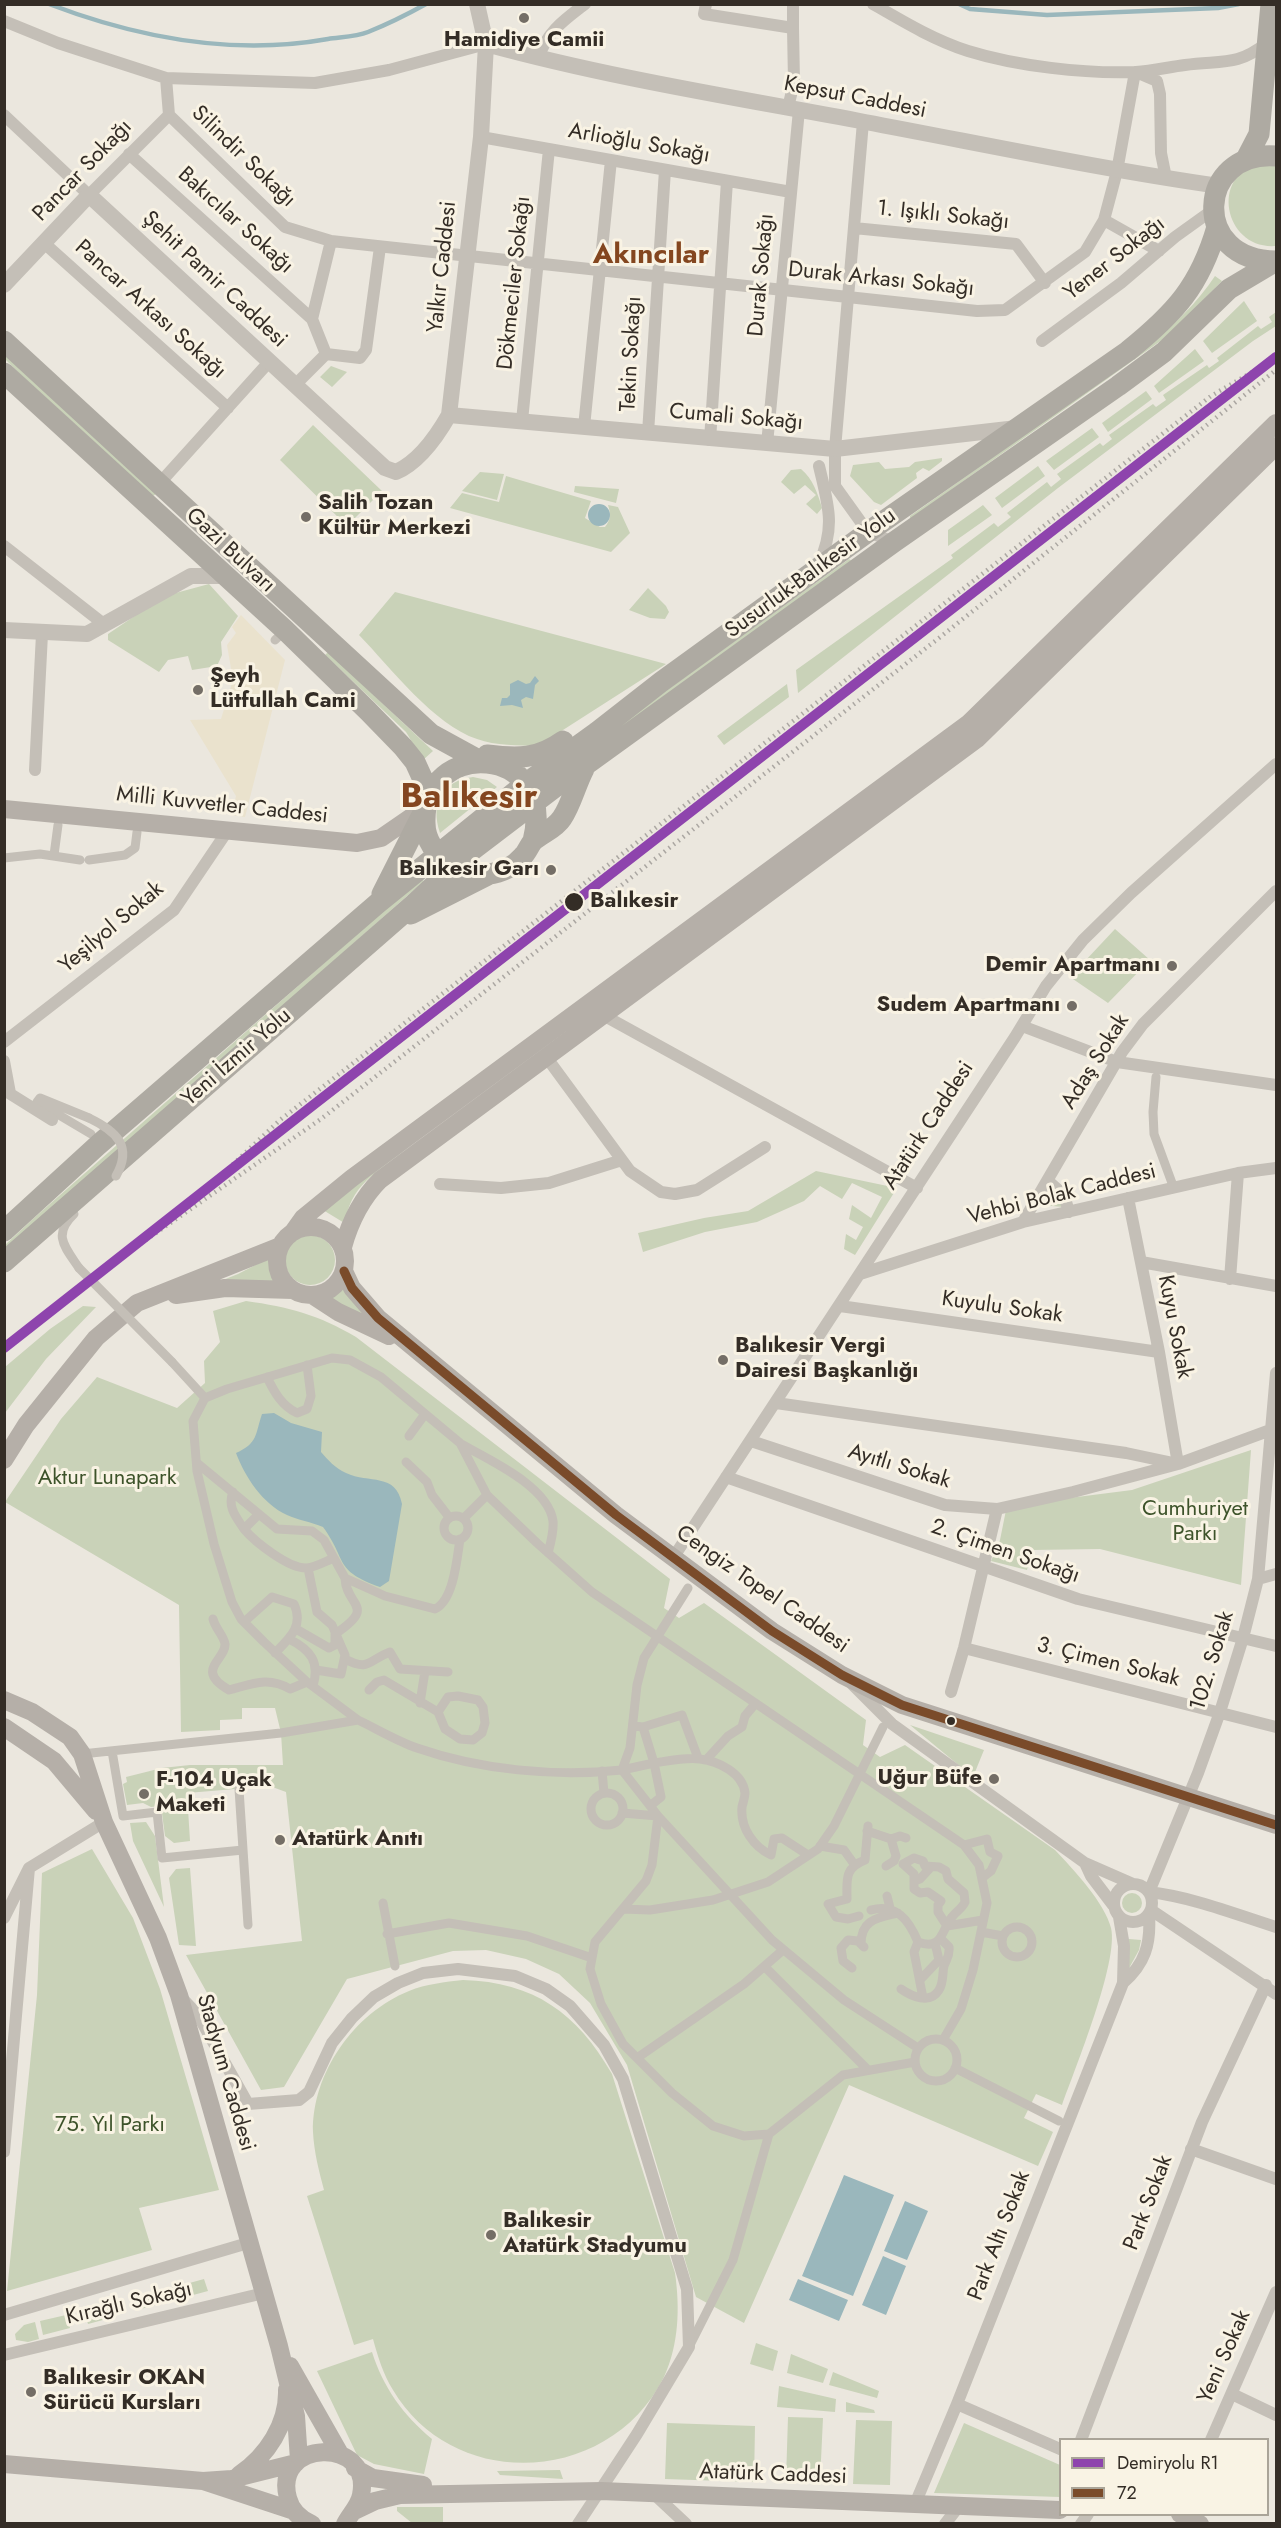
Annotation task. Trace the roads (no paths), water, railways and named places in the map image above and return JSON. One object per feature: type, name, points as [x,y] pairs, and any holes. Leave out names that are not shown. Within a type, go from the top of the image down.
[{"type":"highway","points":[[1246,159],[1259,134],[1271,4]]},
{"type":"highway","points":[[1219,186],[1235,165],[1246,159],[1263,155],[1276,156]]},
{"type":"highway","name":"Susurluk-Balıkesir Yolu","points":[[470,852],[533,795],[597,732],[661,682],[1156,328],[1180,303],[1200,275],[1216,218],[1219,186]]},
{"type":"highway","points":[[1216,218],[1227,243],[1241,255],[1258,261],[1276,261]]},
{"type":"highway","name":"Susurluk-Balıkesir Yolu","points":[[378,903],[437,853],[587,764],[894,542],[1118,386],[1164,352],[1229,289],[1276,261]]},
{"type":"highway","name":"Gazi Bulvarı","points":[[4,341],[158,485],[304,611],[430,734],[484,762],[498,764],[516,774],[533,795]]},
{"type":"highway","name":"Gazi Bulvarı","points":[[7,380],[226,576],[280,635],[403,747],[415,762],[428,801]]},
{"type":"highway","points":[[463,752],[500,756],[536,756],[546,753],[604,713],[661,682]]},
{"type":"highway","points":[[378,903],[428,801],[444,776],[460,766],[484,762]]},
{"type":"highway","points":[[533,841],[563,817],[587,764]]},
{"type":"highway","points":[[385,929],[490,874],[508,869],[523,857],[533,841],[538,823],[533,795]]},
{"type":"highway","points":[[428,801],[425,825],[430,843],[437,853],[453,867],[472,874],[490,874]]},
{"type":"highway","name":"Yeni İzmir Yolu","points":[[4,1262],[470,852]]},
{"type":"highway","name":"Yeni İzmir Yolu","points":[[7,1225],[378,903]]},
{"type":"main road","name":"Cengiz Topel Caddesi","points":[[4,1460],[26,1425],[96,1338],[137,1303],[280,1246],[303,1218],[352,1178],[969,723],[1276,423]]},
{"type":"main road","points":[[343,1247],[348,1230],[365,1195],[380,1180],[977,739],[1276,446]]},
{"type":"main road","name":"Milli Kuvvetler Caddesi","points":[[4,809],[357,843],[381,838],[428,801]]},
{"type":"main road","points":[[293,1232],[302,1227],[322,1228],[338,1239],[343,1247]]},
{"type":"main road","points":[[280,1246],[277,1265],[280,1275],[293,1290]]},
{"type":"main road","name":"Cengiz Topel Caddesi","points":[[343,1247],[344,1271],[352,1288],[363,1303],[409,1346],[616,1515],[772,1631],[842,1675],[902,1705],[1276,1825]]},
{"type":"main road","points":[[312,1295],[328,1290],[340,1279],[344,1271]]},
{"type":"main road","name":"Cengiz Topel Caddesi","points":[[137,1303],[194,1291],[225,1288],[293,1290],[312,1295],[338,1312],[409,1346]]},
{"type":"main road","points":[[4,1700],[32,1712],[70,1737],[82,1754],[104,1822]]},
{"type":"main road","points":[[4,1727],[54,1761],[104,1822]]},
{"type":"main road","name":"Stadyum Caddesi","points":[[104,1822],[158,1938],[179,1995],[279,2346]]},
{"type":"main road","points":[[279,2346],[296,2416],[298,2462],[287,2483],[287,2494],[305,2520]]},
{"type":"main road","points":[[279,2346],[340,2454],[355,2468],[373,2478],[407,2484],[459,2487],[484,2492]]},
{"type":"main road","points":[[232,2479],[260,2458],[275,2436],[287,2401],[287,2382]]},
{"type":"main road","points":[[4,2464],[203,2481],[232,2479],[298,2462],[316,2452],[328,2451],[340,2454]]},
{"type":"main road","points":[[349,2518],[361,2495],[361,2482],[355,2468]]},
{"type":"main road","points":[[203,2481],[305,2520]]},
{"type":"main road","points":[[349,2518],[375,2501],[400,2495],[484,2492]]},
{"type":"main road","name":"Atatürk Caddesi","points":[[484,2492],[601,2492],[1059,2510]]},
{"type":"main road","points":[[1184,2516],[1200,2523]]},
{"type":"street","points":[[538,58],[545,40],[585,4]]},
{"type":"street","points":[[706,4],[704,14],[793,28]]},
{"type":"street","name":"Durak Sokağı","points":[[767,444],[791,192],[794,4]]},
{"type":"street","points":[[873,4],[922,32],[967,51],[1052,68],[1135,72],[1202,63],[1230,63],[1256,52],[1268,42]]},
{"type":"street","name":"Yalkır Caddesi","points":[[396,472],[412,462],[436,437],[449,415],[481,137],[486,44],[480,6]]},
{"type":"street","points":[[4,21],[57,43],[166,78],[315,83],[389,70],[486,44]]},
{"type":"street","name":"Kepsut Caddesi","points":[[486,44],[538,58],[793,109],[1117,171],[1219,186]]},
{"type":"street","points":[[1135,72],[1157,81],[1160,94],[1161,153],[1166,178]]},
{"type":"street","name":"Durak Arkası Sokağı","points":[[467,257],[977,311],[1005,310],[1085,252],[1104,220],[1117,171],[1135,72]]},
{"type":"street","points":[[166,78],[169,115]]},
{"type":"street","name":"Şehit Pamir Caddesi","points":[[4,115],[385,468],[396,472]]},
{"type":"street","name":"Pancar Sokağı","points":[[4,285],[169,115]]},
{"type":"street","name":"Silindir Sokağı","points":[[169,115],[285,227],[330,241],[467,257]]},
{"type":"street","points":[[835,486],[835,448],[863,122]]},
{"type":"street","name":"Arlioğlu Sokağı","points":[[481,137],[791,192]]},
{"type":"street","name":"Dökmeciler Sokağı","points":[[522,421],[549,150]]},
{"type":"street","name":"Bakıcılar Sokağı","points":[[129,154],[312,319]]},
{"type":"street","points":[[584,427],[611,160]]},
{"type":"street","name":"Tekin Sokağı","points":[[648,433],[665,170]]},
{"type":"street","points":[[710,440],[727,181]]},
{"type":"street","name":"Yener Sokağı","points":[[1042,341],[1121,283],[1159,251],[1216,218]]},
{"type":"street","points":[[1104,220],[1159,251]]},
{"type":"street","name":"1. Işıklı Sokağı","points":[[854,228],[1016,244],[1045,283]]},
{"type":"street","points":[[326,354],[312,319],[330,241]]},
{"type":"street","name":"Pancar Arkası Sokağı","points":[[44,243],[228,408]]},
{"type":"street","points":[[326,354],[360,358],[366,350],[380,247]]},
{"type":"street","points":[[295,386],[326,354]]},
{"type":"street","points":[[158,485],[269,362]]},
{"type":"street","name":"Cumali Sokağı","points":[[449,415],[710,440],[835,448],[1018,428]]},
{"type":"street","points":[[803,447],[868,532],[894,542]]},
{"type":"street","points":[[815,571],[828,544],[830,521],[819,466]]},
{"type":"street","points":[[4,546],[105,626]]},
{"type":"street","points":[[4,630],[42,634],[87,634],[105,626],[190,576],[226,576]]},
{"type":"street","points":[[280,635],[304,611]]},
{"type":"street","points":[[35,770],[42,634]]},
{"type":"street","name":"Atatürk Caddesi","points":[[673,1558],[917,1188],[1046,986],[1083,940],[1131,893],[1276,764]]},
{"type":"street","points":[[54,855],[58,825]]},
{"type":"street","name":"Yeşilyol Sokak","points":[[4,1042],[174,910],[228,830]]},
{"type":"street","points":[[4,858],[54,855],[84,860],[125,855],[135,848],[137,832]]},
{"type":"street","name":"Adaş Sokak","points":[[1023,1222],[1117,1062],[1143,1024],[1276,891]]},
{"type":"street","points":[[603,1016],[917,1188]]},
{"type":"street","points":[[1022,1026],[1117,1062],[1276,1085]]},
{"type":"street","points":[[547,1058],[630,1171],[661,1192],[675,1194],[697,1190],[765,1147]]},
{"type":"street","points":[[4,1061],[7,1091],[52,1120]]},
{"type":"street","points":[[1156,1077],[1154,1134],[1172,1183]]},
{"type":"street","points":[[91,1134],[37,1102],[40,1098],[105,1126],[118,1137],[123,1151],[123,1164],[116,1176],[68,1220],[63,1227],[61,1238],[79,1268],[205,1398]]},
{"type":"street","points":[[440,1184],[501,1188],[549,1183],[622,1160]]},
{"type":"street","name":"Vehbi Bolak Caddesi","points":[[860,1274],[1023,1222],[1238,1173],[1276,1168]]},
{"type":"street","points":[[1230,1279],[1238,1173]]},
{"type":"street","points":[[1048,1180],[1064,1195],[1069,1212]]},
{"type":"street","name":"Kuyu Sokak","points":[[1128,1198],[1159,1352],[1178,1464]]},
{"type":"street","points":[[1141,1262],[1276,1286]]},
{"type":"street","name":"Kuyulu Sokak","points":[[840,1306],[1159,1352]]},
{"type":"street","points":[[548,1553],[553,1536],[552,1519],[547,1504],[537,1490],[460,1443],[381,1377],[350,1360],[332,1358],[226,1389],[205,1398],[193,1421],[197,1463],[217,1553],[232,1602],[244,1622],[275,1653],[310,1684],[358,1720],[413,1747],[443,1757],[499,1767],[554,1772],[602,1771],[702,1759],[716,1762],[734,1773],[743,1786],[745,1795],[742,1809],[746,1827],[750,1839],[759,1850],[771,1855],[774,1839],[782,1838],[808,1855]]},
{"type":"street","points":[[267,1377],[274,1391],[288,1409],[297,1413],[307,1409],[311,1396],[308,1365]]},
{"type":"street","name":"102. Sokak","points":[[1149,1892],[1220,1712],[1258,1579],[1273,1429],[1276,1373]]},
{"type":"street","name":"Ayıtlı Sokak","points":[[776,1403],[1126,1453],[1178,1464]]},
{"type":"street","points":[[409,1436],[425,1414]]},
{"type":"street","name":"Ayıtlı Sokak","points":[[751,1442],[945,1505],[997,1509],[1073,1492],[1178,1464],[1273,1429]]},
{"type":"street","points":[[460,1443],[487,1494],[592,1592],[964,1845],[979,1865],[987,1903],[973,1970],[961,2009],[943,2040]]},
{"type":"street","points":[[406,1462],[427,1482],[432,1495],[449,1517]]},
{"type":"street","points":[[197,1463],[277,1529],[312,1531],[324,1540],[345,1578],[349,1593],[356,1602],[356,1616],[352,1622],[335,1634]]},
{"type":"street","name":"2. Çimen Sokağı","points":[[726,1477],[1078,1599],[1276,1646]]},
{"type":"street","points":[[232,1492],[230,1499],[232,1510],[253,1539],[269,1551],[296,1565],[308,1568],[334,1558]]},
{"type":"street","points":[[464,1518],[487,1494]]},
{"type":"street","points":[[951,1692],[964,1648],[997,1509]]},
{"type":"street","points":[[244,1529],[259,1514]]},
{"type":"street","points":[[345,1578],[386,1596],[435,1609],[441,1606],[452,1585],[460,1539],[468,1530],[464,1518],[457,1515],[449,1517],[444,1523],[445,1535],[452,1539],[460,1539]]},
{"type":"street","points":[[308,1568],[317,1612]]},
{"type":"street","points":[[1258,1579],[1276,1574]]},
{"type":"street","points":[[622,1770],[638,1726],[637,1685],[644,1658],[688,1588]]},
{"type":"street","points":[[244,1622],[272,1597],[294,1604],[298,1623],[296,1629],[289,1640],[275,1653]]},
{"type":"street","points":[[296,1608],[317,1612],[332,1625],[345,1659],[341,1674],[316,1670]]},
{"type":"street","points":[[213,1619],[215,1628],[225,1642],[224,1651],[213,1665],[213,1673],[224,1687],[229,1690],[249,1683],[268,1681],[290,1689],[310,1684]]},
{"type":"street","points":[[296,1629],[329,1648],[335,1645],[335,1634]]},
{"type":"street","points":[[289,1640],[308,1652],[314,1662],[316,1670],[310,1684]]},
{"type":"street","name":"3. Çimen Sokak","points":[[964,1648],[1276,1727]]},
{"type":"street","points":[[345,1659],[357,1666],[367,1665],[390,1652],[400,1669],[448,1671]]},
{"type":"street","points":[[420,1703],[425,1671]]},
{"type":"street","points":[[842,1675],[892,1724],[1085,1863],[1139,1885],[1149,1892],[1200,1903],[1276,1927]]},
{"type":"street","points":[[369,1690],[377,1682],[384,1680],[438,1712],[445,1729],[460,1739],[473,1740],[482,1733],[485,1723],[483,1707],[478,1700],[458,1696],[448,1697],[438,1712]]},
{"type":"street","points":[[702,1759],[728,1736],[737,1732],[745,1716],[755,1704]]},
{"type":"street","points":[[638,1726],[682,1714],[702,1759]]},
{"type":"street","points":[[82,1754],[281,1733],[358,1720]]},
{"type":"street","points":[[638,1726],[654,1763],[661,1797],[650,1806]]},
{"type":"street","points":[[623,1909],[650,1910],[713,1900],[768,1882],[808,1855],[820,1846],[834,1826],[882,1727]]},
{"type":"street","points":[[112,1751],[123,1816],[157,1812],[162,1858],[243,1850]]},
{"type":"street","points":[[622,1770],[658,1816],[783,1950],[844,2000],[918,2048]]},
{"type":"street","points":[[602,1771],[604,1793]]},
{"type":"street","points":[[239,1789],[248,1925]]},
{"type":"street","points":[[604,1793],[619,1798],[622,1802],[622,1813],[616,1822],[611,1824],[596,1820],[591,1806],[596,1798],[604,1793]]},
{"type":"street","points":[[622,1813],[658,1816]]},
{"type":"street","points":[[658,1816],[652,1864],[645,1881],[595,1942],[590,1969],[601,2004],[623,2044],[672,2093],[713,2126],[744,2136],[769,2134],[843,2075],[915,2061]]},
{"type":"street","points":[[4,1918],[29,1868],[104,1822]]},
{"type":"street","points":[[859,1916],[848,1919],[836,1917],[828,1904],[847,1899],[846,1879],[854,1864],[865,1860],[868,1828],[891,1839],[900,1836],[906,1838]]},
{"type":"street","points":[[886,1866],[894,1861],[896,1856],[891,1839]]},
{"type":"street","points":[[964,1845],[987,1839],[990,1852],[998,1856],[991,1871],[982,1878]]},
{"type":"street","points":[[820,1846],[844,1850],[854,1864]]},
{"type":"street","points":[[920,1980],[939,1960],[938,1941],[965,1902],[964,1893],[948,1879],[946,1871],[939,1867],[925,1866],[923,1861],[914,1858],[903,1864],[914,1874],[914,1889],[920,1893],[928,1892],[941,1901],[938,1905],[938,1912],[947,1926]]},
{"type":"street","points":[[1085,1863],[1091,1876],[1113,1905],[1119,1917],[1124,1946],[1123,1983]]},
{"type":"street","points":[[914,1881],[920,1879],[930,1867]]},
{"type":"street","points":[[4,2152],[29,1868]]},
{"type":"street","points":[[1113,1905],[1117,1892],[1133,1884]]},
{"type":"street","points":[[1123,1983],[1140,1965],[1149,1940],[1152,1903],[1149,1892]]},
{"type":"street","points":[[887,1896],[894,1911],[908,1922],[918,1942],[914,1952],[923,1998]]},
{"type":"street","points":[[383,1903],[387,1934],[395,1966]]},
{"type":"street","points":[[871,1910],[894,1911]]},
{"type":"street","points":[[852,1968],[843,1961],[841,1948],[848,1940],[858,1941],[862,1946],[861,1933],[865,1925],[894,1911]]},
{"type":"street","points":[[1119,1917],[1131,1923],[1144,1920],[1150,1912]]},
{"type":"street","points":[[1150,1912],[1266,1985],[1276,1994]]},
{"type":"street","points":[[947,1926],[983,1920]]},
{"type":"street","points":[[387,1934],[449,1923],[527,1936],[592,1958]]},
{"type":"street","points":[[981,1932],[1003,1936]]},
{"type":"street","points":[[901,1989],[912,1997],[923,1998],[934,1995],[939,1990],[943,1979],[944,1966],[950,1956],[950,1947],[938,1941],[918,1942]]},
{"type":"street","points":[[637,2058],[683,2028],[765,1967],[783,1950]]},
{"type":"street","points":[[765,1967],[867,2069]]},
{"type":"street","points":[[179,1995],[198,2014],[248,2104],[299,2100],[309,2092],[332,2043],[351,2018],[374,1997],[423,1972],[458,1969],[480,1971],[515,1976],[546,1989],[570,2007],[604,2045],[624,2079],[687,2289],[688,2347]]},
{"type":"street","name":"Park Altı Sokak","points":[[915,2505],[1123,1983]]},
{"type":"street","name":"Park Sokak","points":[[1081,2438],[1191,2149],[1266,1985]]},
{"type":"street","points":[[929,2040],[943,2040],[949,2043],[956,2055],[955,2068],[946,2078],[932,2080],[920,2074],[915,2061],[918,2048],[929,2040]]},
{"type":"street","points":[[955,2068],[1059,2121]]},
{"type":"street","points":[[578,2523],[601,2492],[688,2347],[733,2260],[769,2134]]},
{"type":"street","points":[[1191,2149],[1276,2179]]},
{"type":"street","name":"Kırağlı Sokağı","points":[[4,2315],[248,2243]]},
{"type":"street","name":"Yeni Sokak","points":[[1211,2438],[1276,2292]]},
{"type":"street","name":"Kırağlı Sokağı","points":[[4,2355],[264,2294]]},
{"type":"street","points":[[1232,2394],[1276,2415]]},
{"type":"street","points":[[957,2404],[1059,2449]]},
{"type":"street","points":[[654,2494],[686,2523]]},
{"type":"street","points":[[945,2523],[959,2506]]},
{"type":"water","points":[[599,504],[607,507],[610,515],[607,523],[599,526],[591,523],[588,515],[591,507]]},
{"type":"water","points":[[535,676],[539,681],[535,685],[533,699],[526,697],[521,700],[523,708],[512,705],[500,706],[502,698],[510,695],[510,684],[518,680],[526,684],[530,683]]},
{"type":"water","points":[[274,1413],[291,1423],[322,1432],[321,1452],[338,1469],[355,1476],[388,1483],[399,1494],[402,1504],[389,1581],[380,1587],[348,1570],[323,1527],[291,1517],[278,1510],[256,1489],[244,1471],[236,1453],[252,1442],[262,1414]]},
{"type":"water","points":[[844,2175],[894,2195],[853,2296],[802,2276]]},
{"type":"water","points":[[905,2201],[928,2211],[907,2260],[884,2251]]},
{"type":"water","points":[[883,2256],[906,2266],[886,2315],[862,2305]]},
{"type":"water","points":[[798,2279],[848,2300],[839,2321],[789,2300]]},
{"type":"waterway","points":[[49,4],[117,26],[186,41],[257,45],[292,44],[359,35],[426,4]]},
{"type":"waterway","points":[[959,4],[970,9],[1047,15],[1218,8],[1239,4]]},
{"type":"railway","points":[[211,1185],[280,1120],[1211,396],[1273,360]]},
{"type":"railway","points":[[111,1264],[321,1119],[939,638],[1276,370]]},
{"type":"rail line","name":"R1","points":[[4,1348],[1276,357]]},
{"type":"place","name":"Hamidiye Camii","points":[[524,18]]},
{"type":"place","name":"Salih Tozan Kültür Merkezi","points":[[306,517]]},
{"type":"place","name":"Şeyh Lütfullah Cami","points":[[198,690]]},
{"type":"place","name":"Balıkesir Garı","points":[[551,870]]},
{"type":"place","name":"Balıkesir","points":[[574,902]]},
{"type":"place","name":"Demir Apartmanı","points":[[1172,966]]},
{"type":"place","name":"Sudem Apartmanı","points":[[1072,1006]]},
{"type":"place","name":"Balıkesir Vergi Dairesi Başkanlığı","points":[[723,1360]]},
{"type":"place","name":"Uğur Büfe","points":[[994,1779]]},
{"type":"place","name":"F-104 Uçak Maketi","points":[[144,1794]]},
{"type":"place","name":"Atatürk Anıtı","points":[[280,1840]]},
{"type":"place","name":"Balıkesir Atatürk Stadyumu","points":[[491,2235]]},
{"type":"place","name":"Balıkesir OKAN Sürücü Kursları","points":[[31,2392]]},
{"type":"district","name":"Akıncılar","points":[[651,256]]},
{"type":"district","name":"Balıkesir","points":[[469,799]]},
{"type":"park label","name":"Aktur Lunapark","points":[[107,1479]]},
{"type":"park label","name":"Cumhuriyet Parkı","points":[[1195,1522]]},
{"type":"park label","name":"75. Yıl Parkı","points":[[110,2126]]}]
